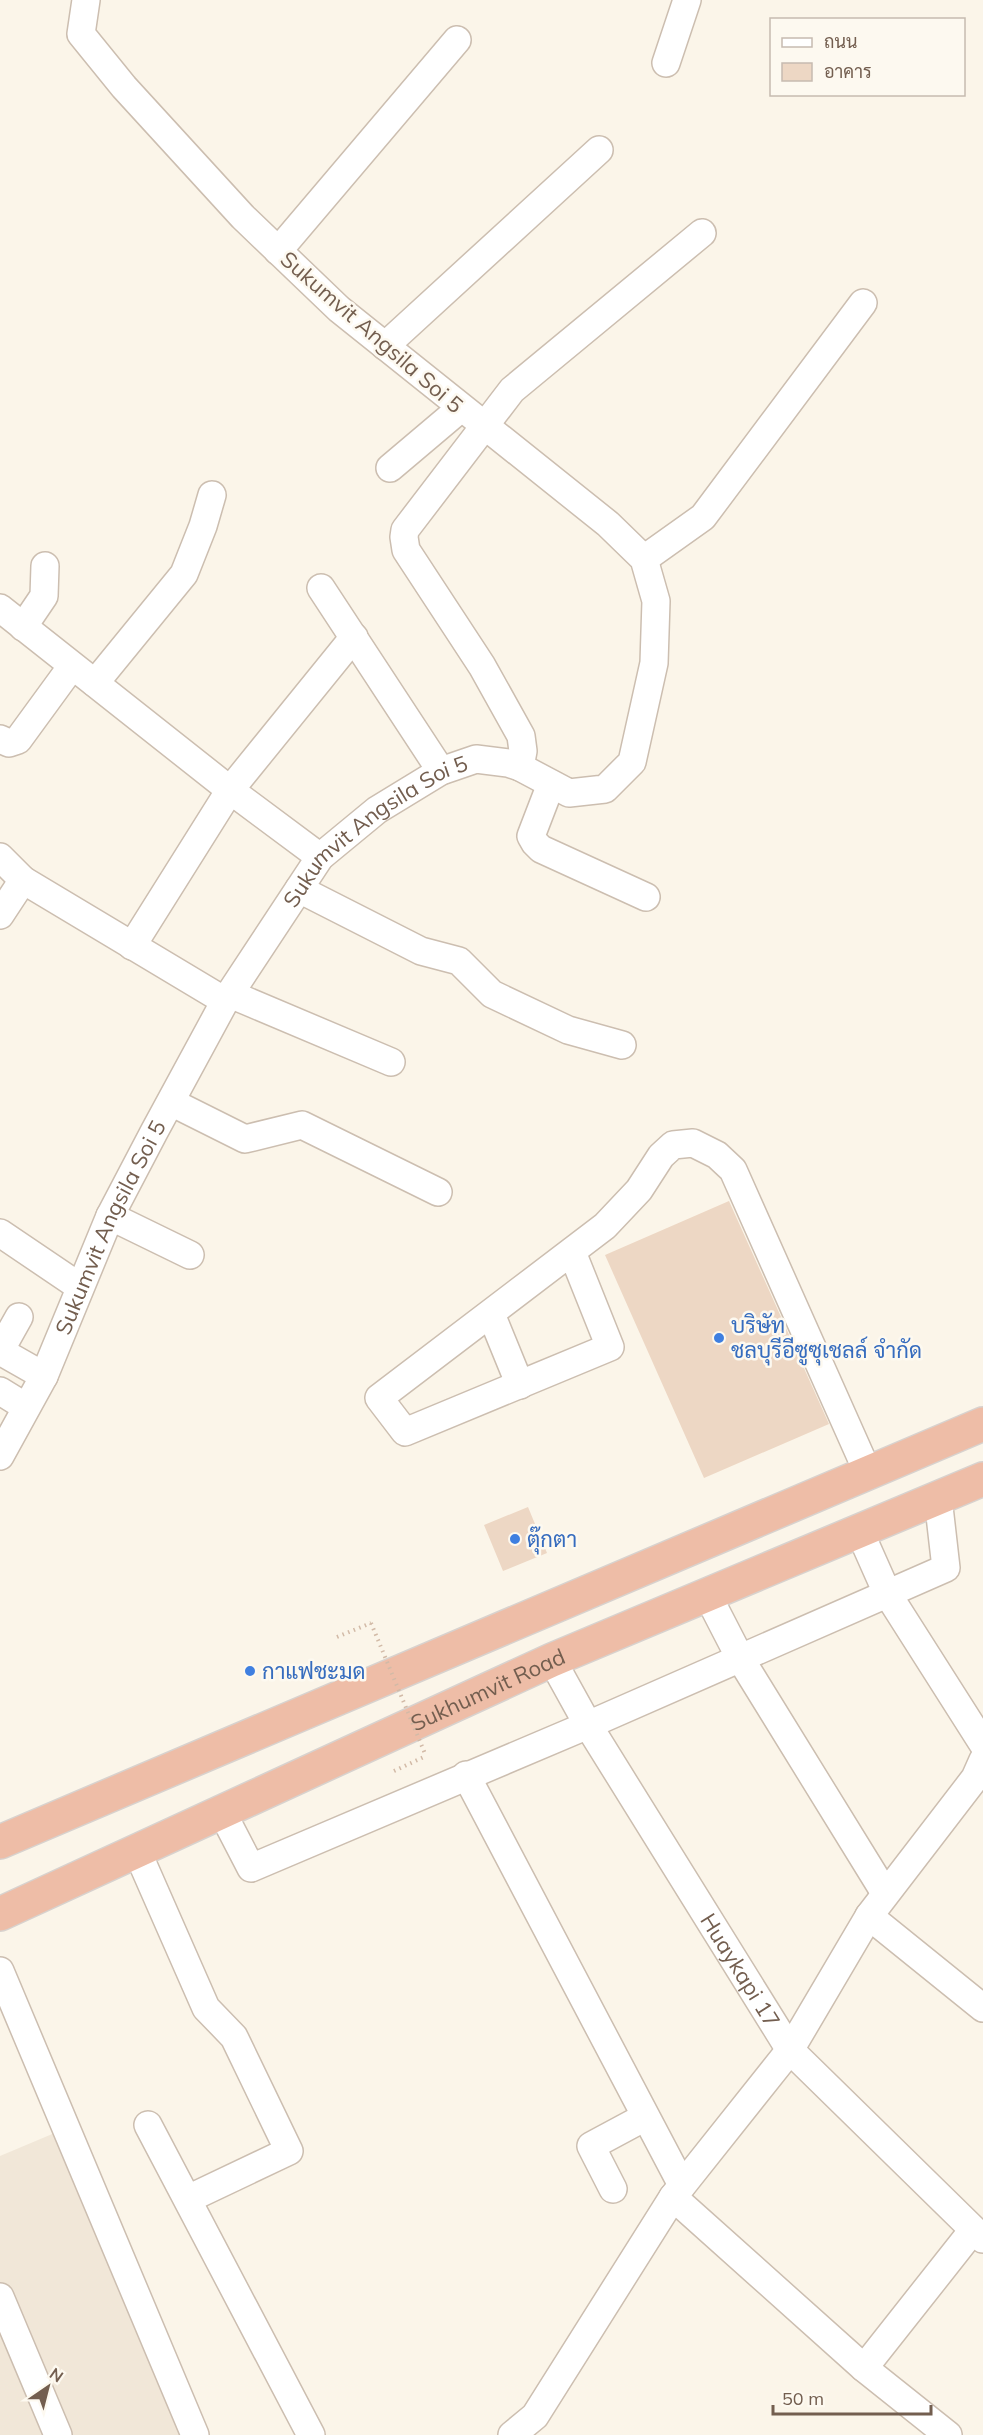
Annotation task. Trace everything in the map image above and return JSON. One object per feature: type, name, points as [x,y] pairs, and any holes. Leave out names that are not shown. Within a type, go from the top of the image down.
[{"type":"highway","points":[[0,1842],[983,1424]]},
{"type":"highway","name":"Sukhumvit Road","points":[[0,1914],[552,1660],[983,1479]]},
{"type":"street","name":"Sukumvit Angsila Soi 5","points":[[0,1456],[44,1376],[110,1216],[228,998],[320,857],[377,810],[441,771],[476,759],[520,767],[569,794],[605,789],[632,762],[654,663],[656,601],[644,559],[608,524],[339,309],[243,217],[124,87],[81,34],[86,0]]},
{"type":"street","points":[[666,63],[687,0]]},
{"type":"street","points":[[279,251],[457,40]]},
{"type":"street","points":[[385,346],[599,150]]},
{"type":"street","points":[[520,767],[523,752],[521,736],[482,666],[406,550],[404,537],[408,525],[512,390],[702,233]]},
{"type":"street","points":[[644,559],[703,518],[863,303]]},
{"type":"street","points":[[390,468],[460,408]]},
{"type":"street","points":[[95,683],[184,574],[203,526],[212,495]]},
{"type":"street","points":[[23,627],[44,596],[45,566]]},
{"type":"street","points":[[321,588],[441,771]]},
{"type":"street","points":[[0,608],[230,790],[320,857]]},
{"type":"street","points":[[132,946],[230,790],[354,637]]},
{"type":"street","points":[[0,740],[9,743],[18,740],[72,666]]},
{"type":"street","points":[[551,784],[531,836],[535,843],[646,897]]},
{"type":"street","points":[[0,857],[23,880],[132,946],[228,998],[391,1062]]},
{"type":"street","points":[[0,915],[23,880]]},
{"type":"street","points":[[299,889],[421,951],[459,961],[492,994],[568,1030],[622,1045]]},
{"type":"street","points":[[171,1102],[245,1139],[302,1125],[438,1191]]},
{"type":"street","points":[[572,1252],[610,1347],[405,1432],[379,1398],[605,1226],[639,1190],[661,1156],[673,1145],[693,1143],[717,1155],[733,1170],[868,1473]]},
{"type":"street","points":[[110,1216],[190,1255]]},
{"type":"street","points":[[0,1233],[80,1287]]},
{"type":"street","points":[[491,1314],[520,1384]]},
{"type":"street","points":[[6,1336],[44,1376]]},
{"type":"street","points":[[0,1391],[26,1407]]},
{"type":"street","points":[[222,1812],[251,1868],[588,1725],[946,1569],[938,1498]]},
{"type":"street","points":[[859,1530],[887,1593],[983,1744]]},
{"type":"street","points":[[706,1594],[740,1658],[885,1893]]},
{"type":"street","name":"Huaykapi 17","points":[[552,1660],[588,1725],[790,2050],[978,2235]]},
{"type":"street","points":[[512,2435],[542,2426],[678,2191],[790,2050],[869,1916],[980,1774]]},
{"type":"street","points":[[466,1775],[645,2117],[678,2191],[864,2367],[948,2435]]},
{"type":"street","points":[[137,1851],[206,2008],[234,2037],[289,2151],[189,2199]]},
{"type":"street","points":[[869,1916],[983,2007]]},
{"type":"street","points":[[0,1971],[187,2432]]},
{"type":"street","points":[[613,2189],[591,2145],[645,2117]]},
{"type":"street","points":[[148,2125],[189,2199],[311,2435]]},
{"type":"street","points":[[864,2367],[978,2235]]},
{"type":"street","points":[[0,2297],[58,2435]]},
{"type":"path","points":[[337,1637],[371,1623],[426,1756],[394,1771]]},
{"type":"shaded area","points":[[57,2132],[193,2435],[0,2435],[0,2156]]},
{"type":"building","name":"บริษัท ชลบุรีอีซูซุเชลล์ จำกัด","points":[[729,1201],[829,1424],[704,1478],[605,1255]]},
{"type":"building","name":"ตุ๊กตา","points":[[528,1507],[547,1553],[503,1571],[484,1525]]},
{"type":"place","name":"บริษัท ชลบุรีอีซูซุเชลล์ จำกัด","points":[[719,1338]]},
{"type":"place","name":"ตุ๊กตา","points":[[515,1539]]},
{"type":"place","name":"กาแฟชะมด","points":[[250,1671]]}]
